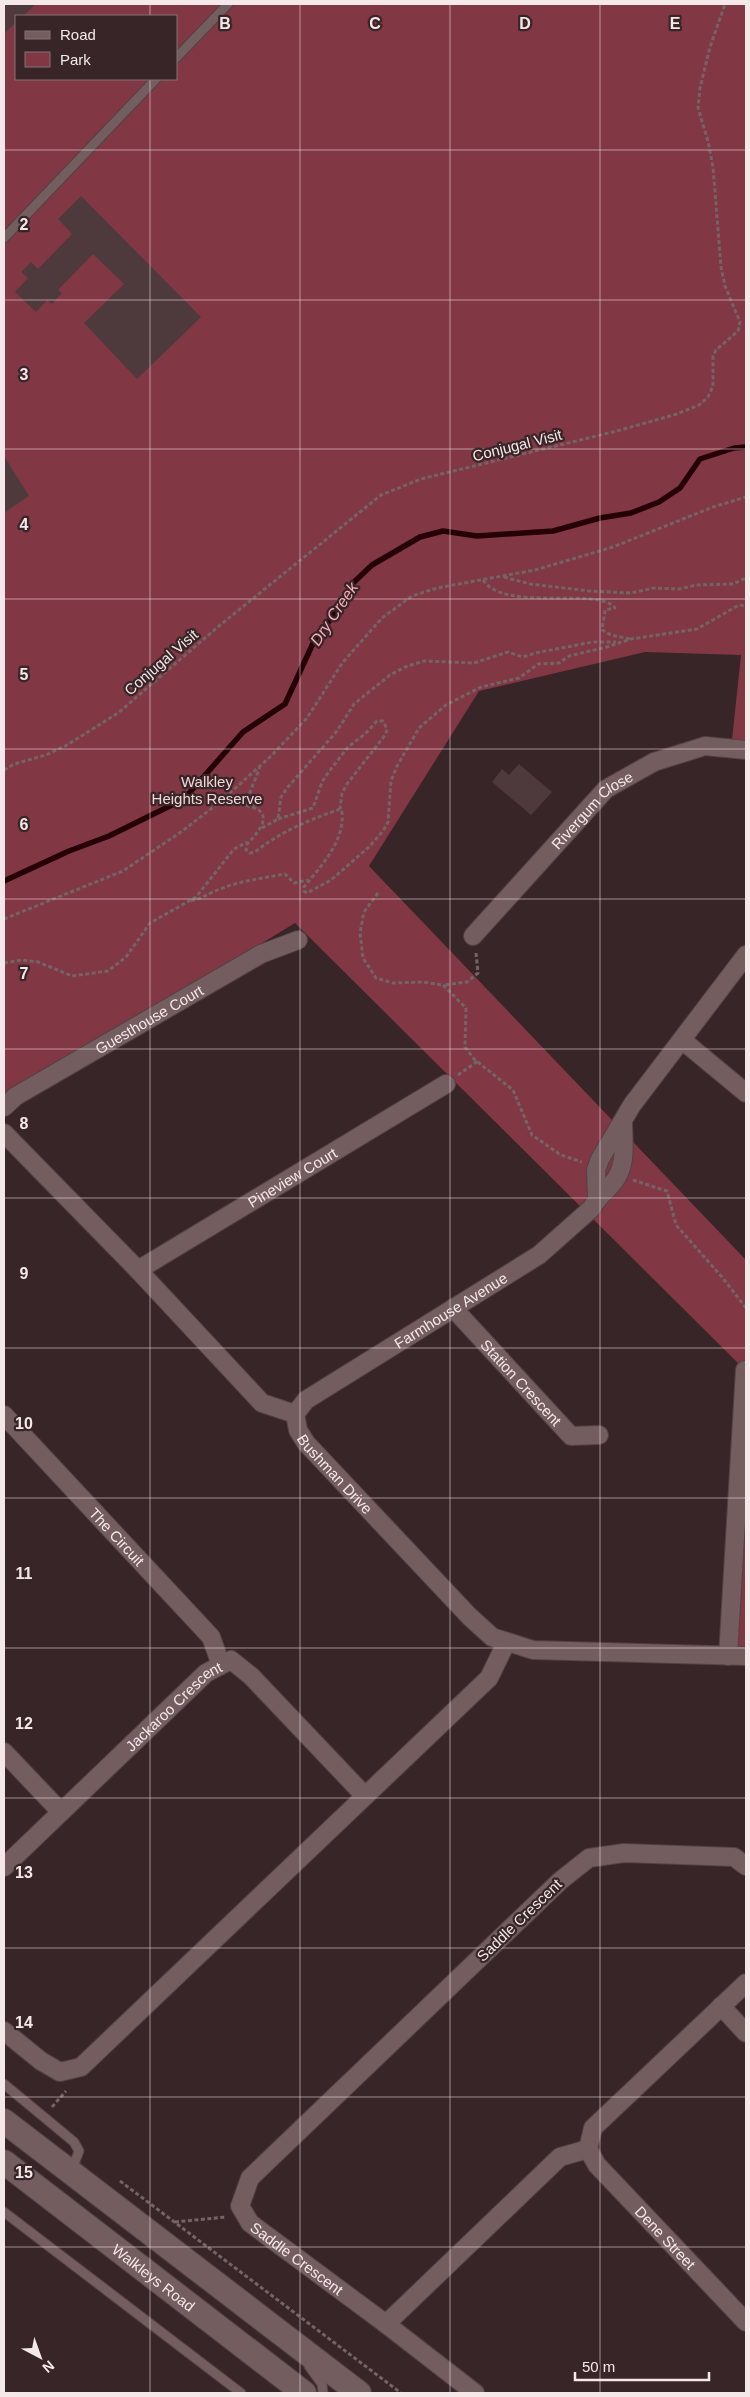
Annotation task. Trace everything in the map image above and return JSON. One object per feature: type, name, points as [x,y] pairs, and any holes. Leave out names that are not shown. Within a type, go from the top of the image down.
[{"type":"main road","points":[[4,2121],[359,2393]]},
{"type":"main road","name":"Walkleys Road","points":[[4,2162],[304,2393]]},
{"type":"street","name":"Rivergum Close","points":[[473,936],[606,788],[654,762],[706,746],[746,750]]},
{"type":"street","name":"Guesthouse Court","points":[[4,1107],[16,1096],[261,954],[298,940]]},
{"type":"street","points":[[597,1198],[597,1167],[632,1105],[746,955]]},
{"type":"street","points":[[682,1040],[746,1093]]},
{"type":"street","name":"Pineview Court","points":[[138,1270],[446,1084]]},
{"type":"street","points":[[619,1175],[623,1167],[623,1121]]},
{"type":"street","name":"Bushman Drive","points":[[4,1134],[138,1270],[262,1403],[296,1414],[298,1430],[306,1443],[492,1638],[533,1650],[746,1656]]},
{"type":"street","name":"Farmhouse Avenue","points":[[296,1414],[306,1400],[539,1255],[592,1208],[597,1198],[611,1186],[619,1175]]},
{"type":"street","name":"Station Crescent","points":[[453,1308],[571,1436],[599,1435]]},
{"type":"street","points":[[728,1656],[745,1370]]},
{"type":"street","name":"The Circuit","points":[[4,1415],[211,1636],[222,1665]]},
{"type":"street","points":[[4,2031],[41,2061],[60,2072],[82,2067],[488,1678],[506,1643]]},
{"type":"street","name":"Jackaroo Crescent","points":[[4,1867],[206,1673],[231,1660],[251,1676],[365,1796]]},
{"type":"street","points":[[4,1752],[61,1812]]},
{"type":"street","name":"Saddle Crescent","points":[[386,2324],[250,2223],[240,2206],[250,2178],[560,1881],[589,1858],[624,1853],[734,1857],[746,1866]]},
{"type":"street","points":[[475,2393],[386,2324],[560,2157],[588,2149],[593,2128],[746,1982]]},
{"type":"street","points":[[721,2006],[746,2032]]},
{"type":"street","name":"Dene Street","points":[[588,2149],[597,2165],[746,2322]]},
{"type":"lane","points":[[178,56],[228,4]]},
{"type":"lane","points":[[4,238],[155,80]]},
{"type":"lane","points":[[4,2084],[74,2142],[79,2151],[71,2173]]},
{"type":"lane","points":[[4,2212],[241,2393]]},
{"type":"lane","points":[[275,2329],[318,2377],[322,2384],[323,2393]]},
{"type":"path","name":"Conjugal Visit","points":[[4,770],[14,764],[46,755],[67,745],[118,713],[220,626],[380,495],[421,479],[548,449],[677,414],[699,405],[708,397],[713,386],[713,356],[716,350],[738,331],[740,322],[725,286],[721,267],[713,167],[708,141],[698,108],[700,88],[710,47],[725,4]]},
{"type":"path","points":[[4,919],[123,871],[181,832],[220,802],[262,764],[307,718],[343,662],[382,618],[412,596],[437,588],[535,570],[614,547],[713,507],[746,497]]},
{"type":"path","points":[[501,577],[530,584],[590,591],[631,593],[654,588],[679,589],[696,585],[733,584],[746,578]]},
{"type":"path","points":[[483,580],[495,592],[506,595],[547,599],[595,599],[612,604],[616,608],[605,610],[602,630],[611,635],[631,639]]},
{"type":"path","points":[[278,819],[281,797],[287,788],[337,731],[354,704],[390,674],[424,661],[464,664],[486,660],[508,652],[523,657],[535,652],[594,642],[616,642],[697,629],[739,606],[746,606]]},
{"type":"path","points":[[340,809],[286,831],[254,852],[250,853],[246,850],[246,844],[262,828],[278,819],[313,808],[322,782],[348,747],[365,734],[377,720],[383,721],[387,729],[386,734],[346,784],[342,793],[340,809],[343,818],[336,845],[304,887],[304,891],[307,893],[331,880],[369,847],[383,831],[388,822],[391,781],[397,766],[419,728],[438,711],[481,687],[519,678],[538,664],[559,663],[569,656],[607,648],[616,642]]},
{"type":"path","points":[[262,764],[254,778],[250,792],[254,806],[261,813],[264,821],[262,828]]},
{"type":"path","points":[[220,802],[254,806]]},
{"type":"path","points":[[4,963],[22,960],[38,962],[72,976],[108,971],[126,957],[150,923],[187,902],[207,884],[234,849],[250,841]]},
{"type":"path","points":[[187,902],[207,897],[218,889],[245,881],[285,874],[294,883],[305,882],[312,877]]},
{"type":"path","points":[[378,893],[364,912],[360,933],[363,958],[376,978],[393,983],[423,982],[443,986],[467,982],[478,973],[473,936]]},
{"type":"path","points":[[443,986],[466,1008],[465,1047],[478,1062],[512,1090],[532,1135],[561,1155],[597,1167]]},
{"type":"path","points":[[446,1084],[478,1062]]},
{"type":"path","points":[[619,1175],[667,1191],[676,1225],[722,1277],[746,1308]]},
{"type":"path","points":[[44,2116],[66,2091]]},
{"type":"path","points":[[119,2180],[401,2393]]},
{"type":"path","points":[[174,2222],[226,2217]]},
{"type":"green space","name":"Walkley Heights Reserve","points":[[4,4],[746,4],[746,750],[731,749],[741,655],[645,652],[479,691],[369,866],[746,1260],[746,1656],[728,1656],[745,1370],[295,923],[4,1100]]},
{"type":"building","points":[[4,4],[36,4],[24,15],[15,15],[15,23],[4,34]]},
{"type":"building","points":[[81,196],[201,317],[137,379],[84,323],[124,284],[93,254],[58,290],[62,293],[52,304],[47,300],[36,312],[15,292],[28,278],[21,272],[31,262],[38,269],[72,234],[58,219]]},
{"type":"building","points":[[4,456],[29,496],[4,513]]},
{"type":"building","points":[[519,764],[552,792],[531,815],[492,782],[502,769],[509,775]]},
{"type":"waterway","name":"Dry Creek","points":[[4,881],[69,851],[109,836],[184,799],[243,732],[285,704],[315,639],[333,616],[353,583],[372,565],[420,537],[443,531],[477,536],[553,531],[600,518],[631,513],[659,502],[680,488],[700,459],[734,448],[746,447]]}]
